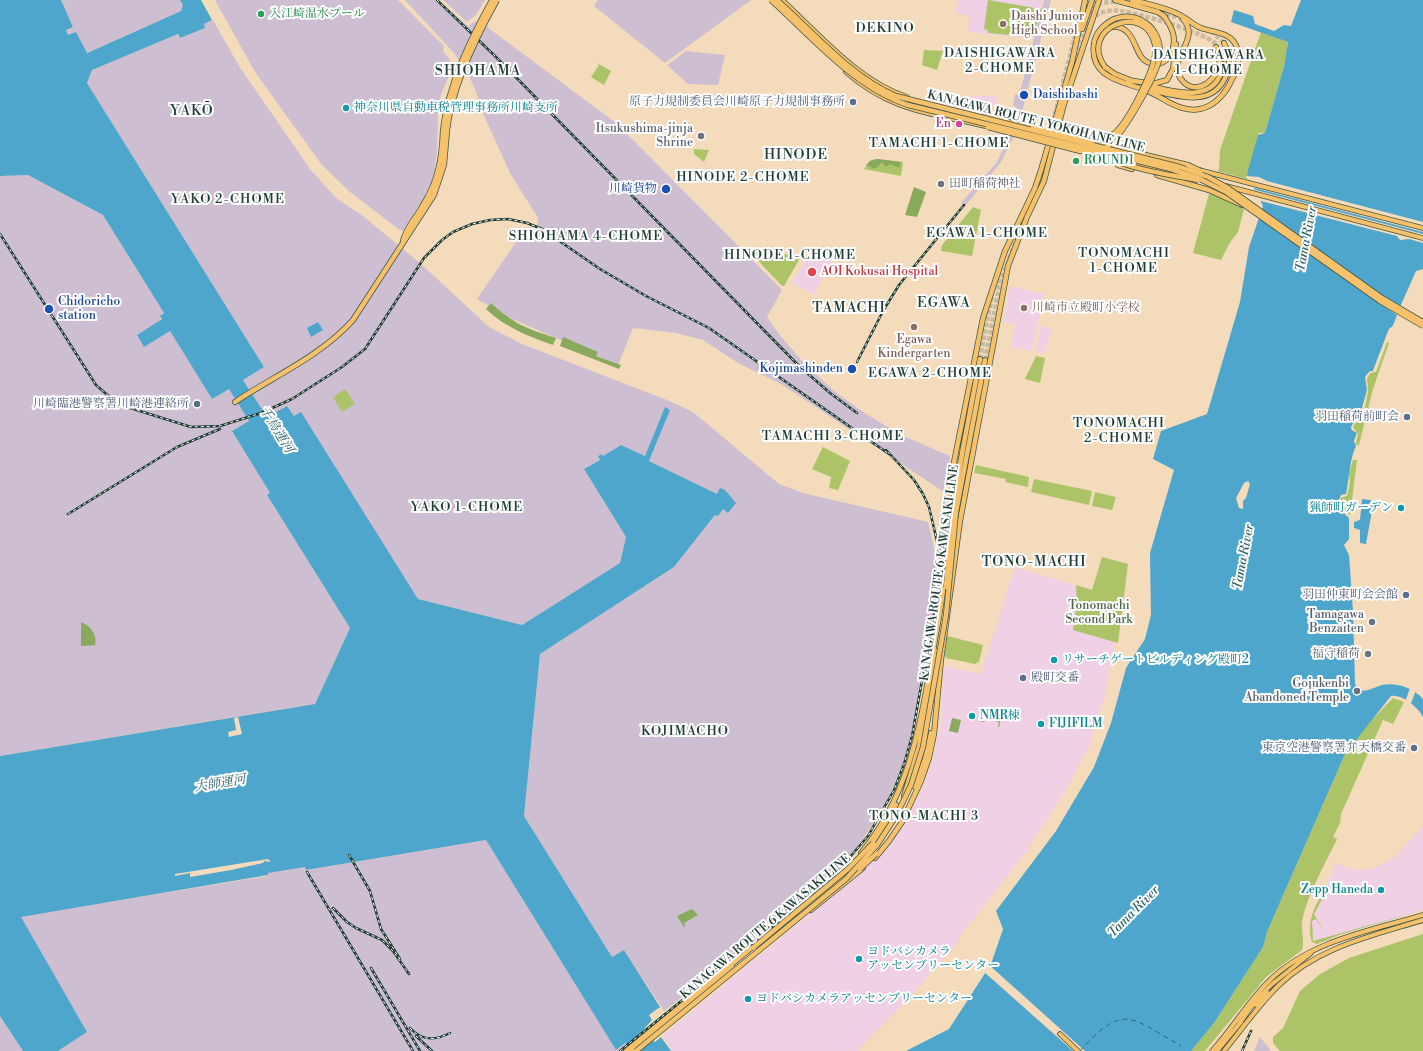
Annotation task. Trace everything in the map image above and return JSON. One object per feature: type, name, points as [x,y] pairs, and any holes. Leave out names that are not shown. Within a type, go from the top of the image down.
[{"type":"highway","points":[[235,402],[327,345],[342,333],[359,312],[404,241],[405,234],[424,205],[436,180],[442,156],[450,95],[475,32],[492,0]]},
{"type":"highway","points":[[445,131],[457,87],[482,28],[497,0]]},
{"type":"highway","name":"KANAGAWA ROUTE 1 YOKOHANE LINE","points":[[772,0],[847,70],[872,89],[899,102],[1172,169],[1214,184],[1385,304],[1423,326]]},
{"type":"highway","name":"KANAGAWA ROUTE 1 YOKOHANE LINE","points":[[777,0],[856,72],[883,90],[912,101],[1190,170],[1208,177],[1228,188],[1382,298],[1423,322]]},
{"type":"highway","points":[[637,1051],[787,927],[853,877],[885,847],[902,822],[926,770],[932,746],[941,660],[960,521],[999,310],[1011,259],[1027,217],[1041,189],[1076,47],[1085,0]]},
{"type":"highway","points":[[1076,47],[1092,0]]},
{"type":"highway","points":[[1054,133],[1099,0]]},
{"type":"highway","points":[[1115,0],[1163,15],[1173,25],[1176,36],[1174,63],[1170,76],[1164,82],[1156,84],[1128,80]]},
{"type":"highway","points":[[956,116],[1000,131],[1080,151],[1095,152],[1108,147],[1120,134],[1151,80],[1157,69],[1160,53],[1156,35],[1144,22],[1131,17],[1114,19],[1098,32],[1094,46],[1098,66],[1107,76],[1122,83],[1147,91],[1179,108],[1191,110],[1203,108],[1216,102],[1232,81],[1238,65],[1239,54],[1232,39],[1196,26],[1179,14],[1132,0]]},
{"type":"highway","points":[[1010,125],[1048,131],[1087,140],[1099,140],[1109,137],[1120,127],[1153,68],[1156,51],[1150,34],[1143,26],[1133,22],[1122,22],[1111,26],[1104,33],[1099,43],[1100,57],[1105,67],[1115,74],[1128,80],[1182,93],[1194,93],[1204,90],[1215,83],[1221,74],[1223,60],[1217,47],[1220,62],[1215,75],[1208,83],[1193,87],[1185,83],[1179,76],[1178,65],[1189,39],[1189,28],[1182,18],[1160,8]]},
{"type":"highway","points":[[1107,76],[1099,66],[1096,57],[1096,44],[1101,33],[1111,27],[1123,29],[1130,35],[1144,59],[1152,64],[1160,63],[1170,56],[1174,42],[1173,28],[1163,15]]},
{"type":"highway","points":[[1122,83],[1186,98],[1206,96],[1220,86],[1227,73],[1228,55],[1224,43]]},
{"type":"highway","points":[[1067,137],[1188,165],[1211,176],[1228,188]]},
{"type":"highway","points":[[700,996],[754,947],[848,869],[873,843],[892,813],[905,778],[918,734],[944,584],[950,482],[983,318],[1006,251],[1038,182],[1052,142]]},
{"type":"highway","points":[[1110,157],[1118,165],[1152,173],[1214,192],[1258,214]]},
{"type":"highway","name":"KANAGAWA ROUTE 6 KAWASAKI LINE","points":[[632,1051],[853,868],[882,834],[904,794],[919,747],[938,643],[945,600],[954,497],[982,359],[958,498],[950,587],[923,747],[916,773],[896,816],[870,854],[846,879],[637,1051]]},
{"type":"highway","points":[[788,928],[848,880],[876,854],[890,838],[902,817],[917,783],[936,714]]},
{"type":"highway","points":[[626,1051],[835,881],[872,838],[894,803],[905,778]]},
{"type":"main road","points":[[768,0],[859,83],[888,101],[913,110],[1052,142],[1423,238]]},
{"type":"main road","points":[[782,0],[853,66],[888,90],[914,99],[1054,133],[1423,228]]},
{"type":"main road","points":[[1212,1051],[1266,983],[1294,961],[1350,935],[1423,915]]},
{"type":"main road","points":[[1217,1051],[1255,1005],[1301,967],[1331,949],[1423,920]]},
{"type":"main road","points":[[1239,1024],[1254,1003],[1271,985],[1312,952]]},
{"type":"main road","points":[[1224,1051],[1258,1007],[1278,986]]},
{"type":"main road","points":[[1060,1034],[1078,1051]]},
{"type":"shaded area","points":[[61,0],[180,0],[183,5],[181,11],[86,53],[68,35],[66,30],[73,27]]},
{"type":"shaded area","points":[[215,0],[398,0],[444,46],[443,51],[450,60],[452,68],[441,95],[438,109],[437,152],[434,175],[427,193],[404,230],[401,231],[350,192],[322,165],[255,72]]},
{"type":"shaded area","points":[[405,0],[438,0],[468,26],[476,21],[487,27],[616,123],[782,290],[767,317],[778,333],[803,362],[834,391],[866,414],[901,435],[950,456],[944,492],[781,384],[738,363],[703,340],[676,333],[633,328],[618,365],[510,318],[477,299],[525,229],[532,232],[537,231],[538,218],[510,173],[481,109],[470,78],[454,53]]},
{"type":"shaded area","points":[[443,0],[485,0],[476,15],[467,22]]},
{"type":"shaded area","points":[[598,0],[751,0],[665,63],[594,6]]},
{"type":"shaded area","name":"Daishi Junior High School","points":[[958,0],[1043,0],[1034,36],[1031,38],[968,32],[969,16],[955,13]]},
{"type":"shaded area","points":[[1044,0],[1051,0],[1020,119],[1014,117],[1017,108],[1013,105],[1015,94],[1019,95]]},
{"type":"shaded area","points":[[213,20],[239,66],[310,169],[327,188],[336,198],[363,216],[421,264],[489,327],[522,344],[667,400],[693,412],[779,484],[803,493],[928,522],[937,560],[937,583],[931,628],[910,739],[903,763],[886,804],[856,849],[826,881],[664,1011],[624,950],[612,957],[524,816],[540,654],[674,567],[716,514],[717,516],[723,509],[734,502],[725,490],[717,494],[649,461],[670,409],[668,409],[645,456],[621,445],[603,456],[602,454],[598,456],[600,460],[584,469],[626,537],[620,563],[522,625],[418,599],[301,413],[294,416],[287,406],[267,418],[243,380],[264,367],[87,83],[92,70],[178,34],[179,38],[205,28],[203,24]]},
{"type":"shaded area","points":[[686,51],[725,55],[718,85],[688,84],[667,65]]},
{"type":"shaded area","points":[[971,95],[998,97],[993,107],[990,106],[989,108],[973,105],[972,108],[970,108]]},
{"type":"shaded area","points":[[1010,135],[1014,136],[1001,162],[965,206],[961,203],[997,162]]},
{"type":"shaded area","points":[[28,175],[103,215],[164,313],[144,346],[170,331],[212,399],[229,388],[249,421],[232,431],[270,493],[267,495],[350,628],[315,704],[0,756],[0,176]]},
{"type":"shaded area","name":"AOI Kokusai Hospital","points":[[811,251],[831,261],[814,295],[792,283]]},
{"type":"shaded area","name":"川崎市立殿町小学校","points":[[1010,286],[1045,294],[1032,351],[1011,347],[1015,324],[1003,322]]},
{"type":"shaded area","name":"川崎市立殿町小学校","points":[[1041,326],[1051,328],[1045,353],[1036,352]]},
{"type":"shaded area","points":[[1017,568],[1076,585],[1077,601],[1074,630],[1115,642],[1104,700],[1089,747],[1064,793],[1025,853],[958,939],[959,940],[955,946],[911,996],[857,1051],[672,1051],[663,1036],[887,849],[908,819],[927,777],[934,756],[941,719],[944,668],[946,666],[981,674],[1014,569]]},
{"type":"shaded area","points":[[1423,826],[1423,910],[1339,935],[1317,944],[1312,942],[1310,929],[1311,918],[1335,865],[1337,864],[1356,870],[1371,869],[1379,866],[1395,857]]},
{"type":"shaded area","points":[[486,840],[616,1050],[624,1043],[631,1051],[58,1051],[87,1032],[20,917],[267,876],[267,873],[305,867],[306,870]]},
{"type":"shaded area","points":[[0,1016],[23,1051],[0,1051]]},
{"type":"shaded area","points":[[1260,1037],[1271,1051],[1254,1051]]},
{"type":"green space","name":"Daishi Junior High School","points":[[988,0],[1041,9],[1034,35],[1030,37],[988,33],[988,30],[984,29]]},
{"type":"green space","points":[[1261,32],[1288,42],[1284,66],[1265,133],[1259,133],[1247,179],[1217,171],[1219,170],[1220,150]]},
{"type":"green space","points":[[924,50],[943,51],[937,70],[922,65]]},
{"type":"green space","points":[[597,63],[611,71],[604,85],[591,77],[599,65]]},
{"type":"green space","points":[[694,149],[709,150],[704,162],[694,154]]},
{"type":"green space","points":[[875,159],[903,162],[901,176],[864,169],[870,161]]},
{"type":"green space","points":[[878,159],[901,162],[899,168],[890,164],[886,167],[882,162],[875,169],[866,165],[870,161]]},
{"type":"green space","points":[[914,187],[926,192],[917,217],[905,215]]},
{"type":"green space","points":[[1210,190],[1244,209],[1238,232],[1229,244],[1221,260],[1193,253]]},
{"type":"green space","points":[[973,207],[981,210],[972,256],[941,251],[942,245]]},
{"type":"green space","points":[[751,250],[800,256],[800,258],[784,286],[782,286],[750,252]]},
{"type":"green space","points":[[491,303],[521,325],[556,338],[553,345],[526,335],[501,321],[486,309]]},
{"type":"green space","points":[[563,337],[598,352],[596,356],[621,365],[619,369],[560,346]]},
{"type":"green space","points":[[1387,342],[1389,343],[1373,389],[1359,445],[1356,445],[1357,435],[1353,427],[1355,423],[1360,420],[1363,410],[1367,394],[1367,378],[1371,372],[1376,372]]},
{"type":"green space","points":[[1036,356],[1045,358],[1040,383],[1025,379]]},
{"type":"green space","points":[[345,389],[355,404],[342,412],[333,397]]},
{"type":"green space","points":[[823,447],[850,461],[838,490],[829,488],[831,477],[812,469]]},
{"type":"green space","points":[[1353,460],[1357,460],[1350,515],[1344,511],[1344,504],[1340,498],[1347,496],[1350,483],[1349,474]]},
{"type":"green space","points":[[976,465],[1029,477],[1028,487],[1005,482],[1006,479],[974,473]]},
{"type":"green space","points":[[1034,479],[1092,491],[1089,505],[1031,492]]},
{"type":"green space","points":[[1095,492],[1116,497],[1112,510],[1092,506]]},
{"type":"green space","name":"Tonomachi Second Park","points":[[1102,557],[1128,564],[1118,643],[1073,630],[1077,601],[1076,585],[1092,590]]},
{"type":"green space","points":[[81,622],[92,630],[96,641],[95,645],[81,646]]},
{"type":"green space","points":[[947,636],[983,645],[979,662],[975,664],[946,658]]},
{"type":"green space","points":[[1393,698],[1404,702],[1393,724],[1383,720],[1341,814],[1340,823],[1333,837],[1337,839],[1318,877],[1306,907],[1302,921],[1302,950],[1266,977],[1205,1051],[1191,1051],[1214,1023],[1263,947],[1267,932],[1345,754],[1365,727]]},
{"type":"green space","points":[[982,713],[1001,719],[999,727],[999,722],[985,718],[984,722],[979,721]]},
{"type":"green space","points":[[952,718],[961,720],[958,733],[949,731]]},
{"type":"green space","points":[[1326,888],[1327,890],[1314,914],[1325,933],[1316,919],[1312,921],[1313,941],[1413,913],[1339,935],[1317,944],[1312,942],[1310,935],[1311,921],[1315,907]]},
{"type":"green space","points":[[692,909],[698,915],[684,923],[684,927],[677,916]]},
{"type":"green space","points":[[1423,934],[1423,1051],[1280,1051],[1273,1043],[1273,1037],[1283,1028],[1300,991],[1320,974],[1349,958]]},
{"type":"water","points":[[0,0],[61,0],[73,27],[66,30],[68,35],[76,32],[87,53],[181,11],[183,5],[180,0],[201,0],[212,20],[204,24],[205,28],[180,38],[178,34],[92,70],[87,83],[264,367],[243,380],[267,417],[287,406],[294,416],[301,412],[418,599],[522,625],[620,563],[626,537],[584,469],[600,460],[598,456],[602,454],[603,456],[621,445],[645,456],[665,407],[670,410],[649,461],[717,494],[720,488],[725,490],[736,503],[728,513],[723,509],[718,516],[715,515],[674,567],[540,654],[524,816],[612,957],[624,950],[660,1007],[649,1015],[652,1020],[644,1029],[655,1042],[661,1037],[671,1051],[631,1051],[625,1043],[616,1050],[486,840],[306,870],[305,867],[268,873],[268,875],[21,917],[87,1032],[58,1051],[23,1051],[0,1016],[0,756],[315,704],[350,628],[267,495],[270,493],[232,431],[249,421],[229,389],[212,399],[170,331],[144,347],[137,335],[162,319],[160,316],[164,313],[103,215],[28,175],[0,176]]},
{"type":"water","name":"Tama River","points":[[1301,0],[1423,0],[1423,269],[1416,272],[1393,326],[1389,329],[1373,371],[1370,371],[1366,376],[1367,390],[1359,419],[1355,421],[1351,427],[1352,430],[1357,433],[1354,441],[1356,446],[1351,462],[1346,494],[1341,495],[1339,500],[1342,502],[1343,512],[1349,518],[1349,539],[1344,545],[1349,555],[1356,692],[1358,689],[1364,691],[1387,684],[1399,685],[1410,689],[1423,699],[1423,717],[1417,709],[1405,699],[1391,696],[1345,754],[1267,932],[1263,947],[1214,1023],[1191,1051],[906,1051],[949,1029],[991,964],[1003,929],[996,911],[1056,831],[1094,767],[1111,723],[1126,668],[1145,639],[1151,615],[1150,553],[1174,470],[1153,459],[1161,431],[1207,414],[1240,302],[1249,247],[1263,206],[1247,174],[1258,135],[1265,133],[1284,66],[1288,42],[1231,22],[1234,10],[1253,16],[1255,24],[1274,31],[1284,25],[1291,26]],"holes":[[[1248,481],[1250,484],[1246,498],[1243,501],[1243,509],[1239,508],[1236,498],[1244,483]]]},
{"type":"water","points":[[318,322],[323,330],[311,337],[307,328]]},
{"type":"water","points":[[1362,499],[1371,500],[1371,504],[1373,505],[1366,544],[1360,543],[1360,530],[1354,528],[1354,522],[1360,520]]},
{"type":"pier","points":[[1246,176],[1259,177],[1267,181],[1423,222],[1423,232],[1251,187]]},
{"type":"pier","points":[[1252,189],[1423,234],[1423,243],[1409,239],[1400,240],[1397,236],[1257,200]]},
{"type":"pier","points":[[1260,208],[1375,292],[1400,307],[1416,271],[1423,269],[1416,273],[1399,316],[1386,341],[1375,372],[1370,373],[1367,378],[1368,391],[1365,408],[1360,420],[1355,423],[1353,427],[1358,434],[1356,442],[1354,442],[1357,433],[1352,430],[1351,427],[1355,421],[1359,419],[1363,407],[1367,390],[1365,377],[1369,372],[1373,371],[1389,329],[1393,326],[1397,315],[1257,217]]},
{"type":"pier","points":[[1410,688],[1416,690],[1410,706],[1405,702]]},
{"type":"pier","points":[[238,717],[242,734],[229,737],[228,732],[236,730],[234,718]]},
{"type":"pier","points":[[268,859],[271,862],[264,861],[263,863],[231,870],[190,877],[190,873],[175,876],[175,874]]},
{"type":"pier","points":[[988,964],[1085,1051],[1073,1051],[983,971]]},
{"type":"ferry route","points":[[1080,1051],[1107,1025],[1118,1020],[1128,1019],[1150,1028],[1181,1046]]},
{"type":"tunnel","points":[[1088,13],[1101,3],[1119,1]]},
{"type":"tunnel","points":[[1075,56],[1078,44],[1089,22],[1099,14],[1109,11],[1129,13],[1172,24],[1201,35],[1218,46]]},
{"type":"tunnel","points":[[1160,12],[1186,20]]},
{"type":"tunnel","points":[[1211,31],[1224,43]]},
{"type":"tunnel","points":[[1053,121],[1076,33]]},
{"type":"tunnel","points":[[1024,218],[1033,197]]},
{"type":"tunnel","points":[[985,360],[1000,283],[1021,227]]},
{"type":"tunnel","points":[[980,359],[992,296]]},
{"type":"railway","points":[[437,0],[496,57],[799,366],[830,393],[857,413]]},
{"type":"railway","points":[[857,362],[883,311],[899,285],[964,205]]},
{"type":"railway","points":[[0,234],[96,385],[112,399],[127,407],[191,427],[220,426],[261,413],[292,399],[342,367],[365,349],[424,258],[442,240],[453,232],[472,224],[490,220],[508,219],[527,223],[542,229],[600,269],[646,296],[709,328],[889,454]]},
{"type":"railway","points":[[68,514],[177,447],[220,429]]},
{"type":"railway","points":[[620,1051],[832,878],[868,836],[894,790],[904,764],[912,736],[939,587],[941,558],[929,507],[923,494],[914,480],[886,450]]},
{"type":"railway","points":[[349,855],[370,891],[381,929],[400,959]]},
{"type":"railway","points":[[307,872],[413,1051]]},
{"type":"railway","points":[[333,908],[347,922],[356,928],[382,940],[393,951],[409,974]]},
{"type":"railway","points":[[371,968],[420,1051]]},
{"type":"railway","points":[[410,1028],[419,1035],[429,1038],[444,1036],[450,1033]]},
{"type":"railway","points":[[1242,1051],[1251,1031]]},
{"type":"railway","points":[[416,1036],[432,1051]]},
{"type":"place","name":"入江崎温水プール","points":[[261,14]]},
{"type":"place","name":"Daishi Junior High School","points":[[1003,24]]},
{"type":"place","name":"Daishibashi","points":[[1024,95]]},
{"type":"place","name":"原子力規制委員会川崎原子力規制事務所","points":[[853,102]]},
{"type":"place","name":"神奈川県自動車税管理事務所川崎支所","points":[[346,108]]},
{"type":"place","name":"En","points":[[959,124]]},
{"type":"place","name":"Itsukushima-jinja Shrine","points":[[701,136]]},
{"type":"place","name":"ROUND1","points":[[1076,161]]},
{"type":"place","name":"田町稲荷神社","points":[[941,184]]},
{"type":"place","name":"川崎貨物","points":[[666,189]]},
{"type":"place","name":"AOI Kokusai Hospital","points":[[812,272]]},
{"type":"place","name":"川崎市立殿町小学校","points":[[1024,308]]},
{"type":"place","name":"Chidoricho station","points":[[49,309]]},
{"type":"place","name":"Egawa Kindergarten","points":[[914,327]]},
{"type":"place","name":"Kojimashinden","points":[[852,369]]},
{"type":"place","name":"川崎臨港警察署川崎港連絡所","points":[[197,404]]},
{"type":"place","name":"羽田稲荷前町会","points":[[1407,417]]},
{"type":"place","name":"猟師町ガーデン","points":[[1401,508]]},
{"type":"place","name":"羽田仲東町会会館","points":[[1406,595]]},
{"type":"place","name":"Tamagawa Benzaiten","points":[[1372,622]]},
{"type":"place","name":"福守稲荷","points":[[1368,654]]},
{"type":"place","name":"リサーチゲートビルディング殿町2","points":[[1054,660]]},
{"type":"place","name":"殿町交番","points":[[1023,678]]},
{"type":"place","name":"Gojukenbi Abandoned Temple","points":[[1357,691]]},
{"type":"place","name":"NMR棟","points":[[972,716]]},
{"type":"place","name":"FIJIFILM","points":[[1041,724]]},
{"type":"place","name":"東京空港警察署弁天橋交番","points":[[1414,748]]},
{"type":"place","name":"Zepp Haneda","points":[[1381,890]]},
{"type":"place","name":"ヨドバシカメラ アッセンブリーセンター","points":[[859,959]]},
{"type":"place","name":"ヨドバシカメラアッセンブリーセンター","points":[[748,999]]},
{"type":"district","name":"DEKINO","points":[[885,29]]},
{"type":"district","name":"DAISHIGAWARA 2-CHOME","points":[[1000,62]]},
{"type":"district","name":"DAISHIGAWARA 1-CHOME","points":[[1209,64]]},
{"type":"district","name":"SHIOHAMA","points":[[478,72]]},
{"type":"district","name":"YAKŌ","points":[[192,112]]},
{"type":"district","name":"TAMACHI 1-CHOME","points":[[939,144]]},
{"type":"district","name":"HINODE","points":[[796,156]]},
{"type":"district","name":"HINODE 2-CHOME","points":[[743,178]]},
{"type":"district","name":"YAKO 2-CHOME","points":[[228,200]]},
{"type":"district","name":"EGAWA 1-CHOME","points":[[987,234]]},
{"type":"district","name":"SHIOHAMA 4-CHOME","points":[[586,237]]},
{"type":"district","name":"HINODE 1-CHOME","points":[[790,256]]},
{"type":"district","name":"TONOMACHI 1-CHOME","points":[[1124,262]]},
{"type":"district","name":"EGAWA","points":[[944,304]]},
{"type":"district","name":"TAMACHI","points":[[849,309]]},
{"type":"district","name":"EGAWA 2-CHOME","points":[[930,374]]},
{"type":"district","name":"TONOMACHI 2-CHOME","points":[[1119,432]]},
{"type":"district","name":"TAMACHI 3-CHOME","points":[[833,437]]},
{"type":"district","name":"YAKO 1-CHOME","points":[[467,508]]},
{"type":"district","name":"TONO-MACHI","points":[[1034,563]]},
{"type":"district","name":"KOJIMACHO","points":[[685,732]]},
{"type":"district","name":"TONO-MACHI 3","points":[[924,817]]},
{"type":"water label","name":"千鳥運河","points":[[276,430]]},
{"type":"water label","name":"大師運河","points":[[220,784]]}]
